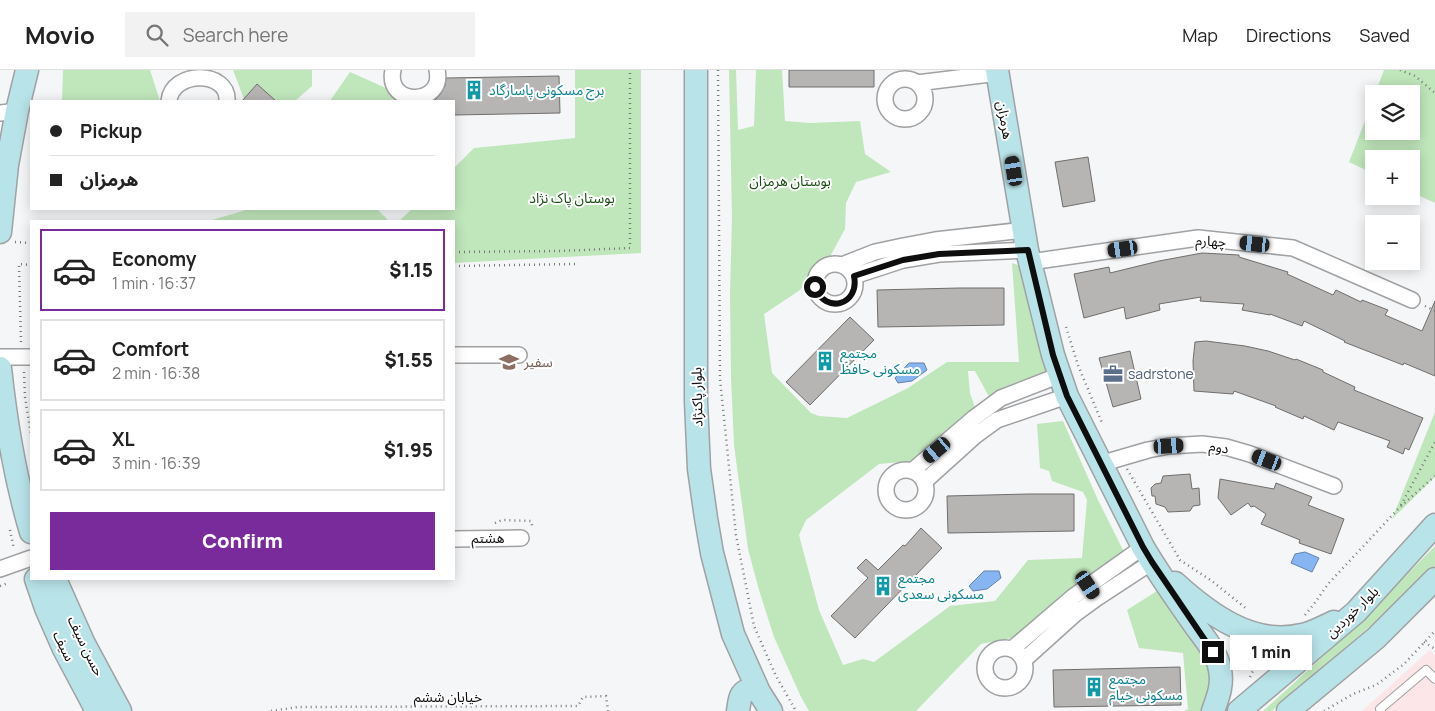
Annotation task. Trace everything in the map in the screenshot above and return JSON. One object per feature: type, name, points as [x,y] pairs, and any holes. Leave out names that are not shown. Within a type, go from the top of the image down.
[{"type":"street","points":[[0,232],[7,165],[8,112],[28,70]]},
{"type":"street","points":[[393,70],[393,81],[396,88],[401,94],[415,98],[423,97],[434,88],[437,81],[437,70]]},
{"type":"street","name":"بلوار پاکنژاد","points":[[696,70],[696,401],[699,469],[712,553],[733,634],[759,692],[771,711]]},
{"type":"street","points":[[169,100],[170,91],[180,73],[200,71],[210,73],[218,79],[225,87],[227,100]]},
{"type":"street","points":[[910,77],[997,71]]},
{"type":"street","name":"هرمزان","points":[[997,71],[1027,248],[1053,355],[1064,385],[1100,464],[1147,555],[1218,661],[1221,690],[1213,711]]},
{"type":"street","name":"چهارم","points":[[937,247],[1027,248],[1198,238],[1293,248],[1412,300]]},
{"type":"street","points":[[842,265],[876,252],[937,247]]},
{"type":"street","points":[[854,276],[937,247]]},
{"type":"street","points":[[832,264],[842,265],[850,270],[854,276],[856,283],[852,296],[840,303],[834,304],[822,299],[815,287],[817,275],[821,269],[832,264]]},
{"type":"street","points":[[455,355],[519,355]]},
{"type":"street","points":[[0,358],[30,357]]},
{"type":"street","points":[[0,368],[6,424],[30,528]]},
{"type":"street","points":[[912,471],[1001,398],[1064,385]]},
{"type":"street","points":[[924,482],[975,436],[997,420],[1064,385]]},
{"type":"street","points":[[989,407],[997,420]]},
{"type":"street","name":"دوم","points":[[1100,464],[1155,448],[1202,444],[1226,447],[1250,454],[1334,486]]},
{"type":"street","points":[[903,470],[912,471],[921,477],[924,482],[925,496],[922,502],[911,509],[897,508],[888,500],[886,494],[887,481],[896,472],[903,470]]},
{"type":"street","name":"بلوار خوردین","points":[[1239,711],[1356,612],[1435,525]]},
{"type":"street","name":"هشتم","points":[[455,538],[521,538]]},
{"type":"street","points":[[1024,660],[1075,614],[1093,592],[1147,555]]},
{"type":"street","name":"هرمزان","points":[[1147,555],[1182,590],[1206,609],[1248,633],[1288,638],[1302,635],[1356,612]]},
{"type":"street","points":[[0,569],[30,558]]},
{"type":"street","name":"سیف","points":[[36,580],[64,649],[97,711]]},
{"type":"street","name":"حسن سیف","points":[[55,580],[84,644],[120,711]]},
{"type":"street","points":[[1312,711],[1376,638],[1435,580]]},
{"type":"street","points":[[1012,649],[1074,596],[1093,592]]},
{"type":"street","points":[[1288,711],[1376,638]]},
{"type":"street","points":[[1002,648],[1012,649],[1024,660],[1024,674],[1021,680],[1010,687],[1004,688],[992,683],[985,672],[987,659],[996,650],[1002,648]]},
{"type":"street","points":[[738,711],[742,694],[745,690],[753,689],[759,692]]},
{"type":"lane","points":[[1381,711],[1426,670],[1435,679]]},
{"type":"path","points":[[455,252],[630,248],[630,70]]},
{"type":"path","points":[[718,70],[720,379],[736,535],[754,626],[776,676],[796,711]]},
{"type":"path","points":[[1400,70],[1415,76],[1435,93]]},
{"type":"path","points":[[21,342],[19,264],[30,264]]},
{"type":"path","points":[[455,266],[576,264]]},
{"type":"path","points":[[24,372],[25,397],[30,429]]},
{"type":"path","points":[[1399,508],[1435,444]]},
{"type":"path","points":[[1304,616],[1328,584],[1399,508],[1435,476]]},
{"type":"path","points":[[10,527],[15,554]]},
{"type":"path","points":[[1324,711],[1353,694],[1376,685],[1404,664],[1435,630]]},
{"type":"path","points":[[1424,642],[1435,649]]},
{"type":"path","points":[[1249,679],[1266,644]]},
{"type":"path","name":"خیابان ششم","points":[[271,711],[298,707],[578,706],[583,697],[606,696],[608,711]]},
{"type":"shaded area","points":[[1430,650],[1435,655],[1435,711],[1362,711]]},
{"type":"green space","points":[[63,70],[150,70],[160,100],[62,100]]},
{"type":"green space","points":[[233,70],[312,70],[312,86],[296,100],[275,100],[257,84],[244,99]]},
{"type":"green space","name":"بوستان پاک نژاد","points":[[575,70],[641,70],[641,253],[455,263],[455,220],[400,220],[411,210],[455,210],[455,167],[474,148],[575,138]]},
{"type":"green space","name":"بوستان هرمزان","points":[[729,70],[736,70],[738,130],[754,126],[756,70],[782,70],[785,121],[810,123],[860,121],[865,154],[891,172],[856,182],[846,203],[845,229],[827,262],[800,290],[764,314],[772,373],[811,413],[819,416],[847,418],[908,388],[947,362],[1019,362],[1012,263],[1020,266],[1051,383],[993,404],[975,371],[968,371],[970,393],[978,416],[923,460],[879,464],[806,520],[799,535],[819,610],[843,665],[863,659],[874,662],[950,606],[995,601],[1028,560],[1082,558],[1087,500],[1083,492],[1052,481],[1049,471],[1040,468],[1037,424],[1063,421],[1098,500],[1133,570],[1038,633],[981,644],[916,711],[809,711],[774,637],[759,590],[748,549],[734,445],[731,378],[730,294],[732,218]]},
{"type":"green space","points":[[1384,70],[1435,70],[1435,203],[1420,196],[1420,150],[1365,150],[1365,170],[1349,162],[1365,121],[1365,140],[1420,140],[1420,85],[1378,85]]},
{"type":"green space","points":[[350,72],[404,96],[400,100],[331,100]]},
{"type":"green space","points":[[246,210],[378,210],[388,220],[212,220]]},
{"type":"green space","points":[[1435,412],[1435,477],[1392,519]]},
{"type":"green space","points":[[1435,546],[1435,565],[1375,622],[1272,711],[1263,711],[1352,630]]},
{"type":"green space","points":[[1157,591],[1209,665],[1207,701],[1201,711],[1184,711],[1188,709],[1183,653],[1139,648],[1127,610]]},
{"type":"water","points":[[909,363],[924,363],[927,370],[912,381],[898,383],[895,378]]},
{"type":"water","points":[[1305,552],[1319,558],[1312,572],[1291,563],[1295,554]]},
{"type":"water","points":[[984,571],[999,571],[1001,578],[987,589],[973,591],[969,586]]},
{"type":"building","points":[[789,70],[874,70],[874,87],[789,87]]},
{"type":"building","name":"برج مسکونی پاسارگاد","points":[[559,76],[560,113],[455,115],[455,100],[435,100],[445,86],[446,78]]},
{"type":"building","points":[[257,84],[275,100],[243,100]]},
{"type":"building","points":[[1088,157],[1095,201],[1063,207],[1055,162]]},
{"type":"building","points":[[1202,253],[1239,255],[1239,257],[1288,272],[1287,274],[1333,295],[1336,290],[1361,302],[1362,300],[1388,310],[1385,315],[1422,331],[1435,301],[1435,376],[1344,342],[1304,321],[1302,326],[1270,314],[1242,310],[1244,304],[1200,301],[1201,297],[1159,304],[1160,310],[1126,319],[1124,307],[1084,318],[1074,274],[1109,267],[1110,273]]},
{"type":"building","name":"مجتمع مسکونی حافظ","points":[[1004,288],[1004,325],[878,327],[877,290]]},
{"type":"building","name":"مجتمع مسکونی حافظ","points":[[850,317],[874,340],[810,405],[786,382]]},
{"type":"building","points":[[1206,341],[1245,346],[1296,359],[1323,370],[1323,372],[1355,387],[1354,390],[1423,418],[1409,450],[1405,448],[1403,454],[1387,447],[1390,441],[1338,422],[1334,430],[1304,416],[1303,419],[1276,406],[1234,391],[1233,394],[1194,391],[1193,361],[1195,342]]},
{"type":"building","points":[[1130,351],[1141,399],[1113,407],[1099,358]]},
{"type":"building","points":[[1190,474],[1192,489],[1199,488],[1200,505],[1193,506],[1190,511],[1168,512],[1165,507],[1156,504],[1151,488],[1155,484],[1161,483],[1163,476]]},
{"type":"building","points":[[1220,479],[1274,489],[1276,483],[1312,497],[1308,505],[1344,519],[1331,554],[1299,543],[1300,540],[1261,524],[1266,514],[1254,506],[1251,507],[1248,503],[1231,515],[1218,498]]},
{"type":"building","name":"مجتمع مسکونی سعدی","points":[[1074,494],[1074,531],[948,533],[947,496]]},
{"type":"building","name":"مجتمع مسکونی سعدی","points":[[921,528],[942,548],[855,638],[831,616],[868,578],[857,568],[866,559],[878,570],[903,545],[905,546]]},
{"type":"building","name":"مجتمع مسکونی خیام","points":[[1180,667],[1181,705],[1054,707],[1053,670]]},
{"type":"place","name":"برج مسکونی پاسارگاد","points":[[474,90]]},
{"type":"place","name":"مجتمع مسکونی حافظ","points":[[825,361]]},
{"type":"place","name":"سفیر","points":[[509,362]]},
{"type":"place","name":"sadrstone","points":[[1113,374]]},
{"type":"place","name":"مجتمع مسکونی سعدی","points":[[883,586]]},
{"type":"place","name":"مجتمع مسکونی خیام","points":[[1094,687]]},
{"type":"route","points":[[815,287],[822,299],[834,304],[840,303],[852,296],[856,283],[854,276],[903,260],[939,254],[1028,250],[1053,355],[1067,396],[1143,547],[1213,652]]}]
